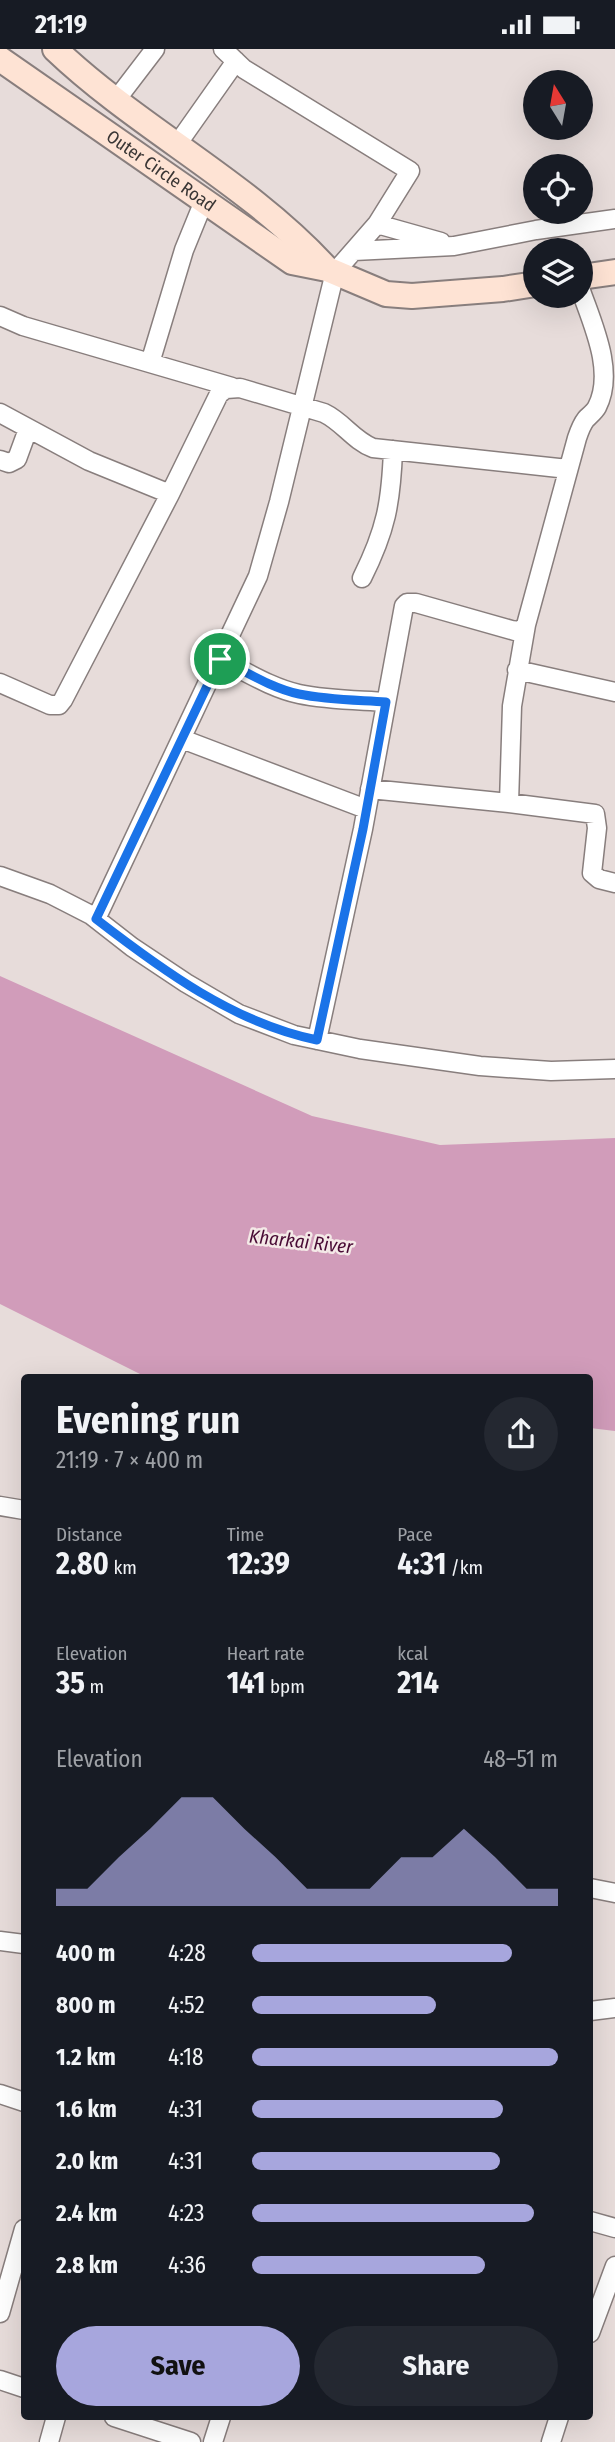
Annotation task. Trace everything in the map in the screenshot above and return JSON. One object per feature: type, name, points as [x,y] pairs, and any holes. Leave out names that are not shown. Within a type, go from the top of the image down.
[{"type":"main road","name":"Outer Circle Road","points":[[55,49],[116,100],[306,246],[331,271]]},
{"type":"main road","name":"Outer Circle Road","points":[[0,59],[292,262],[331,271],[386,294],[412,296],[523,286]]},
{"type":"main road","points":[[593,275],[615,272]]},
{"type":"street","points":[[116,100],[155,49]]},
{"type":"street","points":[[96,919],[258,576],[268,546],[331,271],[354,251],[377,224],[410,171],[244,69],[229,55],[176,146]]},
{"type":"street","points":[[150,363],[184,250],[204,201]]},
{"type":"street","points":[[354,251],[454,246],[536,230],[615,219]]},
{"type":"street","points":[[377,224],[454,246]]},
{"type":"street","points":[[509,803],[512,706],[526,625],[568,469],[584,421],[597,408],[603,393],[605,370],[587,308]]},
{"type":"street","points":[[0,316],[23,326],[301,406],[334,418],[361,443],[373,448],[568,469]]},
{"type":"street","points":[[0,683],[50,705],[59,705],[170,494],[219,394],[232,387]]},
{"type":"street","points":[[0,413],[89,461],[170,494]]},
{"type":"street","points":[[0,460],[9,464],[17,459],[28,429]]},
{"type":"street","points":[[362,578],[377,548],[387,518],[393,450]]},
{"type":"street","points":[[317,1040],[370,789],[402,610],[407,603],[416,603],[515,631],[526,625]]},
{"type":"street","points":[[220,659],[298,694],[386,702]]},
{"type":"street","points":[[517,670],[615,692]]},
{"type":"street","points":[[181,739],[366,809]]},
{"type":"street","points":[[370,789],[595,814],[597,828],[592,873],[599,879],[615,883]]},
{"type":"street","points":[[0,876],[50,894],[96,919],[186,983],[239,1014],[294,1035],[360,1049],[480,1066],[551,1071],[615,1069]]},
{"type":"street","points":[[0,1506],[21,1510]]},
{"type":"street","points":[[593,1889],[615,1893]]},
{"type":"street","points":[[0,1941],[21,1944]]},
{"type":"street","points":[[593,2011],[615,2007]]},
{"type":"street","points":[[0,2094],[21,2101]]},
{"type":"street","points":[[593,2222],[615,2228]]},
{"type":"street","points":[[0,2313],[21,2240]]},
{"type":"street","points":[[593,2328],[608,2304],[615,2266]]},
{"type":"street","points":[[0,2380],[21,2387]]},
{"type":"street","points":[[49,2442],[55,2420]]},
{"type":"street","points":[[123,2420],[191,2442]]},
{"type":"street","points":[[213,2442],[220,2420]]},
{"type":"street","points":[[551,2442],[558,2420]]},
{"type":"water","name":"Kharkai River","points":[[0,976],[312,1116],[440,1145],[615,1138],[615,1431],[593,1428],[593,1374],[140,1374],[0,1304]]},
{"type":"route","points":[[220,659],[298,694],[386,702],[363,829],[317,1040],[294,1035],[239,1014],[186,983],[96,919],[220,659]]}]
